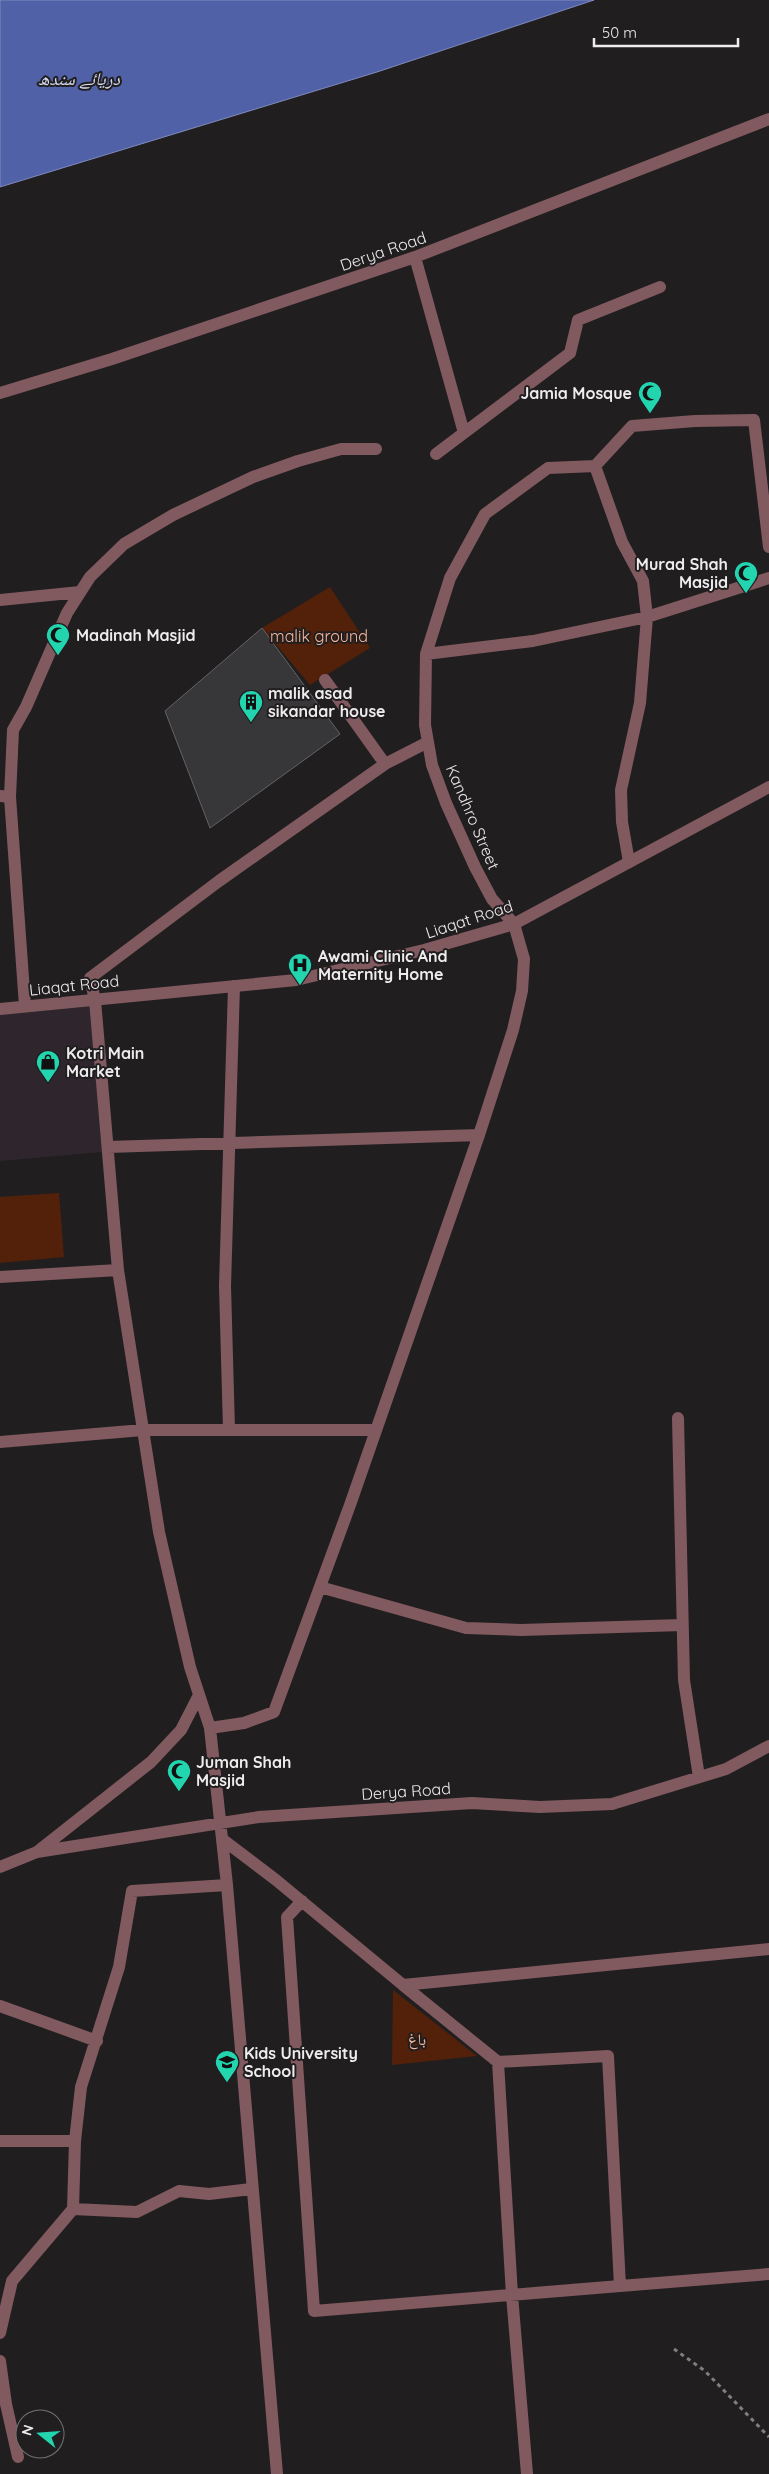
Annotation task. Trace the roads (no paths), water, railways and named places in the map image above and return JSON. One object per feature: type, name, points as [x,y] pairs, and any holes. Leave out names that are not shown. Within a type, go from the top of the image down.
[{"type":"street","name":"Derya Road","points":[[0,392],[112,359],[416,257],[769,119]]},
{"type":"street","points":[[416,257],[464,433]]},
{"type":"street","points":[[436,454],[570,354],[578,320],[660,287]]},
{"type":"street","points":[[629,862],[622,822],[621,790],[640,703],[647,617],[643,581],[622,542],[595,466],[632,426],[695,421],[754,420],[769,547]]},
{"type":"street","points":[[25,1006],[5,797],[13,730],[26,707],[67,613],[90,576],[124,544],[173,515],[253,477],[298,461],[341,450],[376,450]]},
{"type":"street","name":"Kandhro Street","points":[[514,924],[492,899],[475,867],[446,803],[432,765],[424,725],[426,654],[450,578],[485,514],[548,468],[595,466]]},
{"type":"street","points":[[426,654],[533,641],[647,617],[769,578]]},
{"type":"street","points":[[0,600],[80,592]]},
{"type":"street","points":[[325,680],[385,764]]},
{"type":"street","points":[[277,2474],[251,2189],[227,1885],[210,1728],[190,1667],[159,1532],[118,1270],[95,1000],[90,978],[219,881],[385,764],[428,742]]},
{"type":"street","name":"Liaqat Road","points":[[0,1009],[305,978],[424,950],[514,924],[769,787]]},
{"type":"street","points":[[210,1728],[244,1723],[274,1712],[376,1430],[511,1039],[522,992],[524,959],[514,924]]},
{"type":"street","points":[[230,1430],[225,1286],[234,986]]},
{"type":"street","points":[[108,1147],[479,1135]]},
{"type":"street","points":[[0,1277],[118,1270]]},
{"type":"street","points":[[678,1418],[684,1680],[699,1777]]},
{"type":"street","points":[[0,1442],[143,1430],[376,1430]]},
{"type":"street","points":[[320,1587],[466,1628],[522,1630],[682,1625]]},
{"type":"street","points":[[0,1867],[37,1852],[151,1762],[180,1730],[199,1695]]},
{"type":"street","name":"Derya Road","points":[[37,1852],[259,1817],[472,1803],[540,1807],[612,1804],[726,1769],[769,1746]]},
{"type":"street","points":[[222,1839],[302,1901],[498,2062],[608,2056],[620,2286]]},
{"type":"street","points":[[0,2333],[12,2281],[73,2208],[75,2141],[81,2087],[119,1967],[132,1892],[227,1885]]},
{"type":"street","points":[[302,1901],[287,1918],[314,2311],[769,2274]]},
{"type":"street","points":[[403,1985],[769,1950]]},
{"type":"street","points":[[0,2006],[97,2041]]},
{"type":"street","points":[[498,2062],[512,2295],[527,2474]]},
{"type":"street","points":[[0,2141],[75,2141]]},
{"type":"street","points":[[73,2208],[137,2212],[179,2191],[209,2194],[251,2189]]},
{"type":"street","points":[[0,2362],[6,2404],[15,2444]]},
{"type":"water","name":"دریائے سندھ","points":[[0,0],[594,0],[377,72],[0,187]]},
{"type":"place","name":"Jamia Mosque","points":[[650,414]]},
{"type":"place","name":"Murad Shah Masjid","points":[[746,594]]},
{"type":"place","name":"Madinah Masjid","points":[[58,656]]},
{"type":"place","name":"malik asad sikandar house","points":[[251,723]]},
{"type":"place","name":"Awami Clinic And Maternity Home","points":[[300,986]]},
{"type":"place","name":"Kotri Main Market","points":[[48,1083]]},
{"type":"place","name":"Juman Shah Masjid","points":[[179,1792]]},
{"type":"place","name":"Kids University School","points":[[227,2083]]},
{"type":"park label","name":"malik ground","points":[[319,636]]},
{"type":"park label","name":"باغ","points":[[417,2039]]}]
